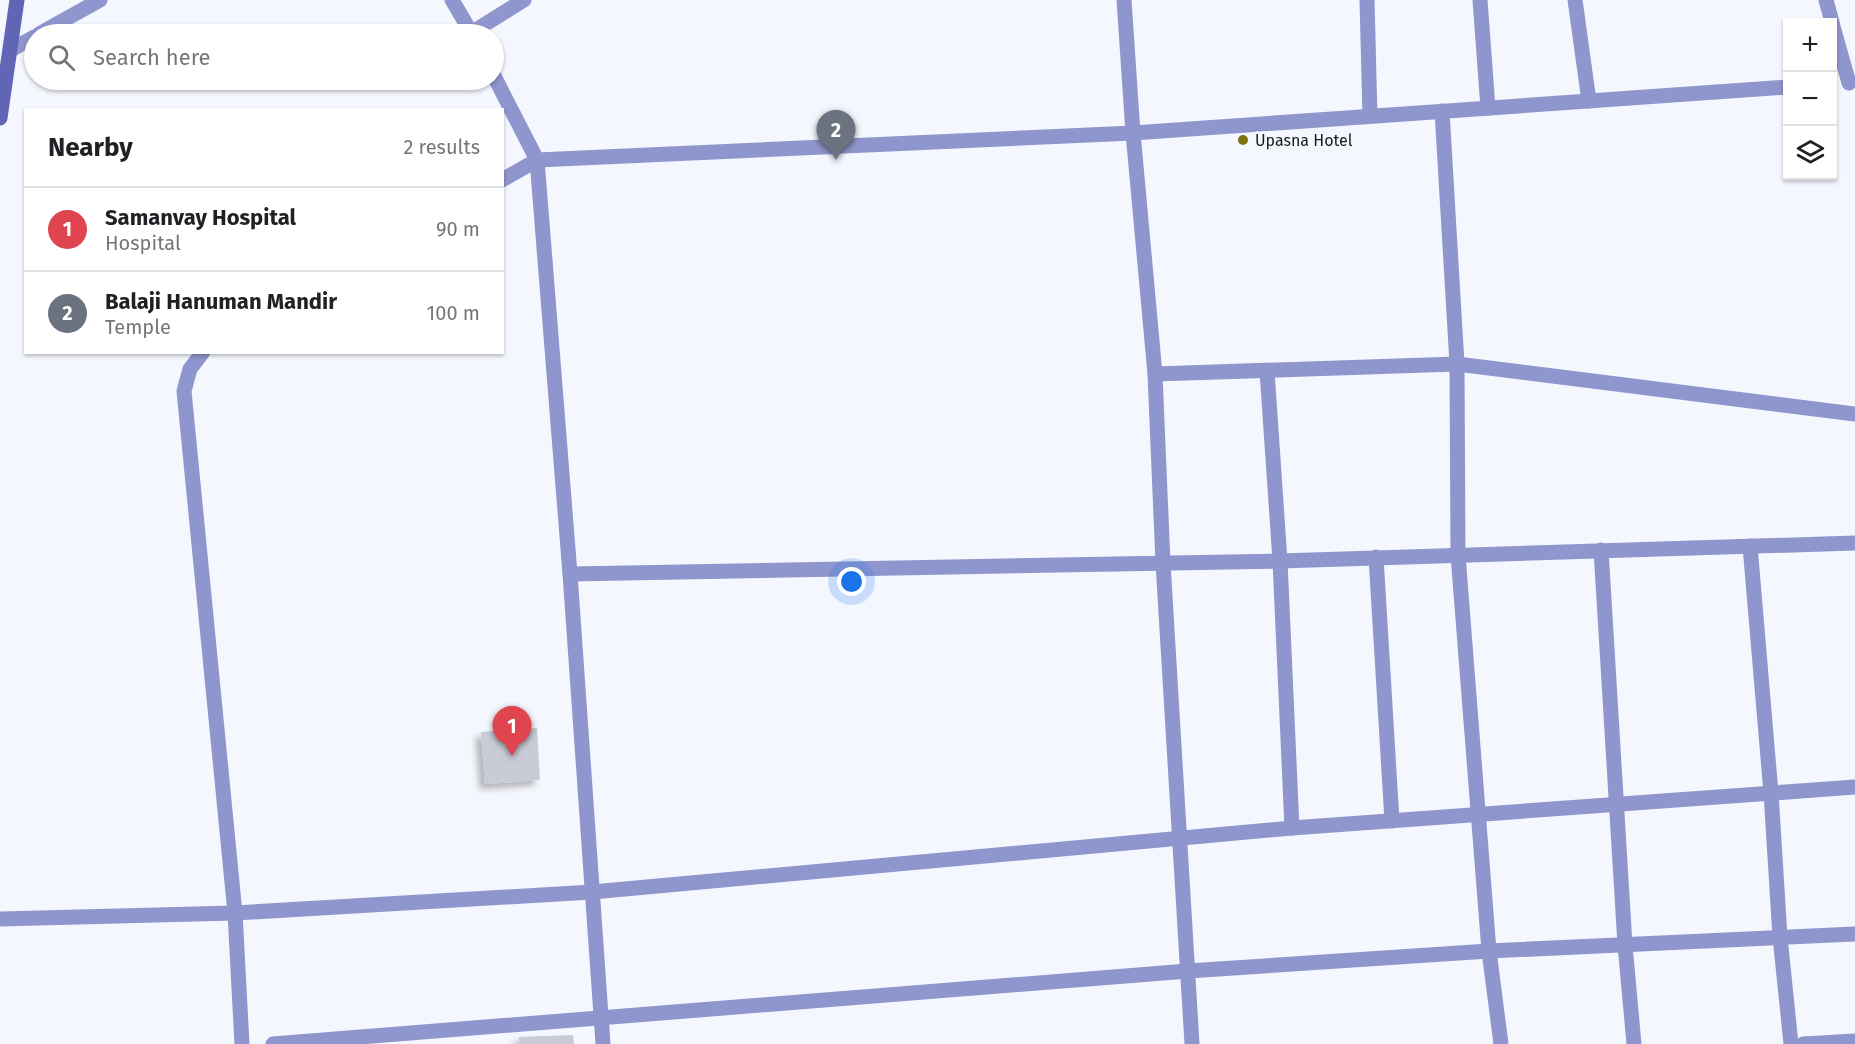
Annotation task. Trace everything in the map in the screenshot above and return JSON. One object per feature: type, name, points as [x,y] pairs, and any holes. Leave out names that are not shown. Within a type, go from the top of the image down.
[{"type":"street","points":[[0,118],[17,0]]},
{"type":"street","points":[[57,24],[100,0]]},
{"type":"street","points":[[452,0],[466,24]]},
{"type":"street","points":[[487,24],[524,0]]},
{"type":"street","points":[[1124,0],[1133,133],[1155,374],[1163,563],[1192,1044]]},
{"type":"street","points":[[1367,0],[1370,116]]},
{"type":"street","points":[[1480,0],[1488,108]]},
{"type":"street","points":[[1575,0],[1589,101]]},
{"type":"street","points":[[1826,0],[1831,18]]},
{"type":"street","points":[[1837,38],[1852,83],[1837,84]]},
{"type":"street","points":[[11,50],[24,43]]},
{"type":"street","points":[[504,179],[537,160],[1133,133],[1783,87]]},
{"type":"street","points":[[501,90],[537,160],[570,574],[603,1044]]},
{"type":"street","points":[[1442,111],[1457,364],[1458,555],[1489,951],[1501,1044]]},
{"type":"street","points":[[201,354],[189,369],[184,391],[235,913],[242,1044]]},
{"type":"street","points":[[1155,374],[1457,364],[1855,414]]},
{"type":"street","points":[[1267,371],[1280,561],[1292,828]]},
{"type":"street","points":[[570,574],[1280,561],[1855,543]]},
{"type":"street","points":[[1750,546],[1771,793],[1780,937],[1791,1044]]},
{"type":"street","points":[[1600,550],[1615,805],[1634,1044]]},
{"type":"street","points":[[1376,557],[1392,821]]},
{"type":"street","points":[[0,919],[235,913],[591,892],[1292,828],[1855,787]]},
{"type":"street","points":[[273,1044],[1188,971],[1489,951],[1855,934]]},
{"type":"street","points":[[1803,1044],[1855,1041]]},
{"type":"building","points":[[537,728],[540,780],[485,784],[481,732]]},
{"type":"building","points":[[573,1035],[574,1044],[519,1044],[519,1037]]},
{"type":"place","name":"Upasna Hotel","points":[[1243,140]]},
{"type":"place","name":"Balaji Hanuman Mandir","points":[[836,160]]},
{"type":"place","name":"Samanvay Hospital","points":[[512,756]]}]
